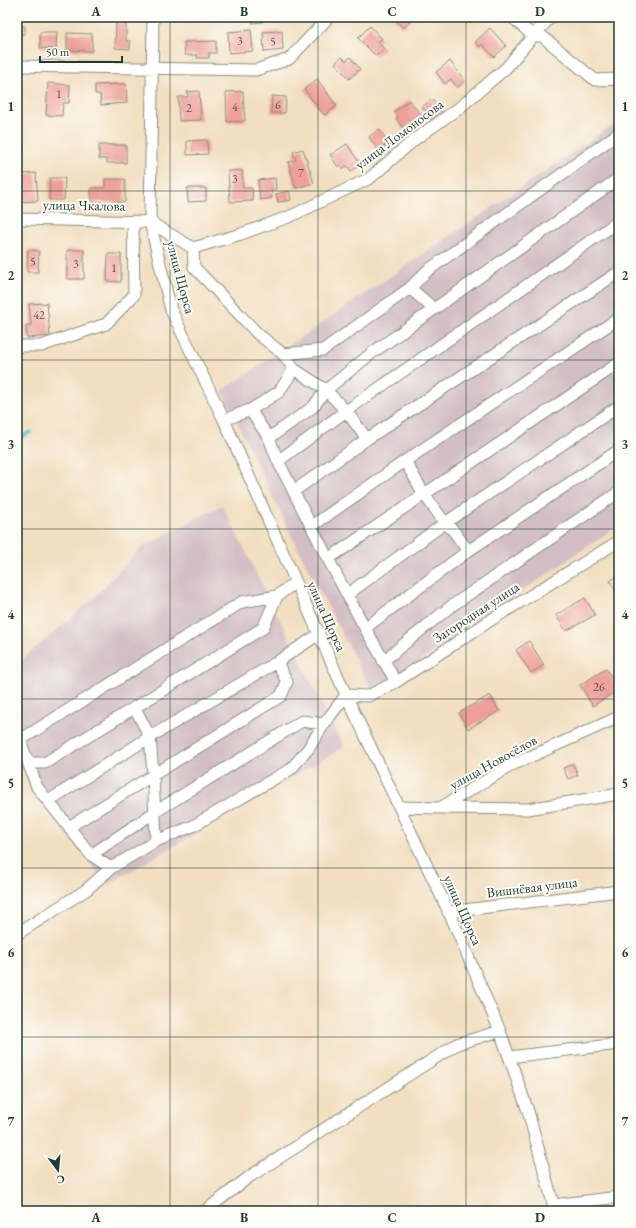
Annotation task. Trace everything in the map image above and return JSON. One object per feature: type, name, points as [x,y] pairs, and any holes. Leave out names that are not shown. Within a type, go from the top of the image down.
[{"type":"street","name":"улица Щорса","points":[[153,17],[150,222],[171,310],[224,420],[346,695],[400,807],[500,1031],[528,1111],[554,1208]]},
{"type":"street","points":[[17,66],[256,70],[289,59],[329,17]]},
{"type":"street","points":[[512,17],[533,36],[542,36],[595,80],[619,79]]},
{"type":"street","name":"улица Ломоносова","points":[[193,248],[241,234],[291,216],[370,178],[414,140],[460,108],[506,68],[551,17]]},
{"type":"street","points":[[283,354],[323,350],[410,288],[427,271],[619,133]]},
{"type":"street","points":[[269,438],[313,407],[326,390],[372,353],[619,178]]},
{"type":"street","name":"улица Чкалова","points":[[17,219],[150,222]]},
{"type":"street","points":[[17,346],[41,346],[106,324],[134,295],[133,221]]},
{"type":"street","points":[[278,461],[346,411],[619,221]]},
{"type":"street","points":[[150,222],[193,248],[194,267],[258,334],[283,354],[294,370],[326,390],[346,411],[367,439]]},
{"type":"street","points":[[294,491],[367,439],[619,272]]},
{"type":"street","points":[[410,288],[434,309]]},
{"type":"street","points":[[312,526],[405,461],[619,318]]},
{"type":"street","points":[[328,559],[619,363]]},
{"type":"street","points":[[224,420],[250,410],[279,392],[294,370]]},
{"type":"street","points":[[348,594],[445,523],[619,406]]},
{"type":"street","points":[[250,410],[269,438],[278,461],[328,559],[383,661],[396,682]]},
{"type":"street","points":[[365,628],[468,551],[619,450]]},
{"type":"street","points":[[405,461],[424,494],[468,551]]},
{"type":"street","points":[[383,661],[450,607],[619,492]]},
{"type":"street","name":"Загородная улица","points":[[346,695],[368,696],[396,682],[491,620],[619,541]]},
{"type":"street","points":[[111,868],[90,855],[37,787],[20,740],[242,602],[277,596],[296,582]]},
{"type":"street","points":[[28,763],[45,763],[263,628],[277,596]]},
{"type":"street","points":[[48,801],[150,737],[276,662],[319,634]]},
{"type":"street","points":[[69,827],[282,696],[287,682],[276,662]]},
{"type":"street","points":[[17,934],[86,890],[111,868],[156,841],[193,826],[291,769],[308,749],[324,724],[346,695]]},
{"type":"street","points":[[135,708],[150,737],[156,841]]},
{"type":"street","name":"улица Новосёлов","points":[[440,808],[512,765],[619,717]]},
{"type":"street","points":[[90,855],[155,812],[302,721],[324,724]]},
{"type":"street","points":[[400,807],[528,809],[619,794]]},
{"type":"street","name":"Вишнёвая улица","points":[[448,912],[619,891]]},
{"type":"street","points":[[205,1211],[249,1177],[457,1044],[500,1031]]},
{"type":"street","points":[[509,1057],[619,1044]]},
{"type":"street","points":[[554,1208],[619,1197]]},
{"type":"shaded area","points":[[619,121],[619,525],[373,693],[298,549],[222,391]]},
{"type":"shaded area","points":[[222,505],[344,747],[107,885],[35,795],[17,756],[17,664],[95,597],[142,547]]},
{"type":"building","points":[[251,17],[263,17],[263,22],[252,23]]},
{"type":"building","points":[[393,17],[415,17],[403,28]]},
{"type":"building","points":[[116,22],[126,23],[126,41],[130,41],[130,49],[115,48]]},
{"type":"building","points":[[17,26],[25,26],[25,34],[19,34],[20,45],[17,45]]},
{"type":"building","points":[[370,26],[382,39],[378,42],[384,49],[376,56],[358,38]]},
{"type":"building","points":[[490,28],[506,46],[494,57],[482,44],[480,47],[475,42]]},
{"type":"building","points":[[251,30],[253,51],[229,53],[228,32]]},
{"type":"building","points":[[282,31],[283,50],[264,52],[263,32]]},
{"type":"building","points":[[40,32],[57,32],[56,49],[40,48]]},
{"type":"building","points":[[67,33],[92,34],[92,51],[67,50]]},
{"type":"building","points":[[216,41],[216,53],[209,53],[209,58],[197,58],[197,55],[185,55],[184,42]]},
{"type":"building","points":[[342,57],[346,61],[350,57],[360,69],[349,79],[335,63]]},
{"type":"building","points":[[450,61],[465,81],[457,88],[451,79],[445,84],[436,72]]},
{"type":"building","points":[[317,79],[337,106],[324,115],[304,89]]},
{"type":"building","points":[[48,83],[70,85],[69,103],[63,103],[62,116],[46,115]]},
{"type":"building","points":[[17,84],[20,84],[19,99],[17,99]]},
{"type":"building","points":[[126,84],[127,103],[101,105],[100,94],[95,94],[95,85]]},
{"type":"building","points":[[199,91],[201,120],[179,121],[178,97],[188,97],[187,92]]},
{"type":"building","points":[[243,91],[245,121],[227,122],[226,92]]},
{"type":"building","points":[[272,96],[286,97],[285,113],[271,113]]},
{"type":"building","points":[[432,99],[443,114],[433,121],[422,107]]},
{"type":"building","points":[[409,100],[422,116],[404,129],[396,119],[398,117],[394,112]]},
{"type":"building","points":[[379,129],[389,143],[379,151],[369,137]]},
{"type":"building","points":[[207,140],[208,154],[187,155],[187,141]]},
{"type":"building","points":[[347,144],[361,165],[351,171],[347,166],[343,169],[340,165],[338,167],[330,155]]},
{"type":"building","points":[[99,145],[126,145],[126,163],[107,163],[107,159],[99,159]]},
{"type":"building","points":[[303,149],[314,183],[296,188],[288,162],[296,160],[293,152]]},
{"type":"building","points":[[242,170],[243,188],[252,188],[253,201],[230,202],[228,171]]},
{"type":"building","points":[[36,173],[38,201],[17,202],[17,190],[22,189],[21,174]]},
{"type":"building","points":[[50,178],[65,178],[64,200],[49,200]]},
{"type":"building","points":[[275,178],[276,189],[271,190],[272,198],[260,200],[258,180]]},
{"type":"building","points":[[105,179],[125,179],[125,202],[91,202],[91,188],[105,188]]},
{"type":"building","points":[[187,188],[206,188],[206,201],[188,202]]},
{"type":"building","points":[[289,191],[291,200],[278,202],[276,194]]},
{"type":"building","points":[[28,250],[39,251],[38,272],[27,272]]},
{"type":"building","points":[[67,250],[84,250],[84,279],[67,279]]},
{"type":"building","points":[[108,254],[121,254],[121,282],[107,281]]},
{"type":"building","points":[[47,303],[50,336],[27,338],[26,325],[31,325],[29,304]]},
{"type":"building","points":[[619,575],[619,596],[610,581]]},
{"type":"building","points":[[585,598],[595,615],[566,631],[556,615]]},
{"type":"building","points":[[529,641],[544,665],[531,673],[516,650]]},
{"type":"building","points":[[606,669],[619,689],[593,706],[580,685]]},
{"type":"building","points":[[490,695],[499,711],[468,729],[459,713]]},
{"type":"building","points":[[573,764],[578,775],[568,779],[563,768]]},
{"type":"waterway","points":[[17,439],[31,432]]}]
